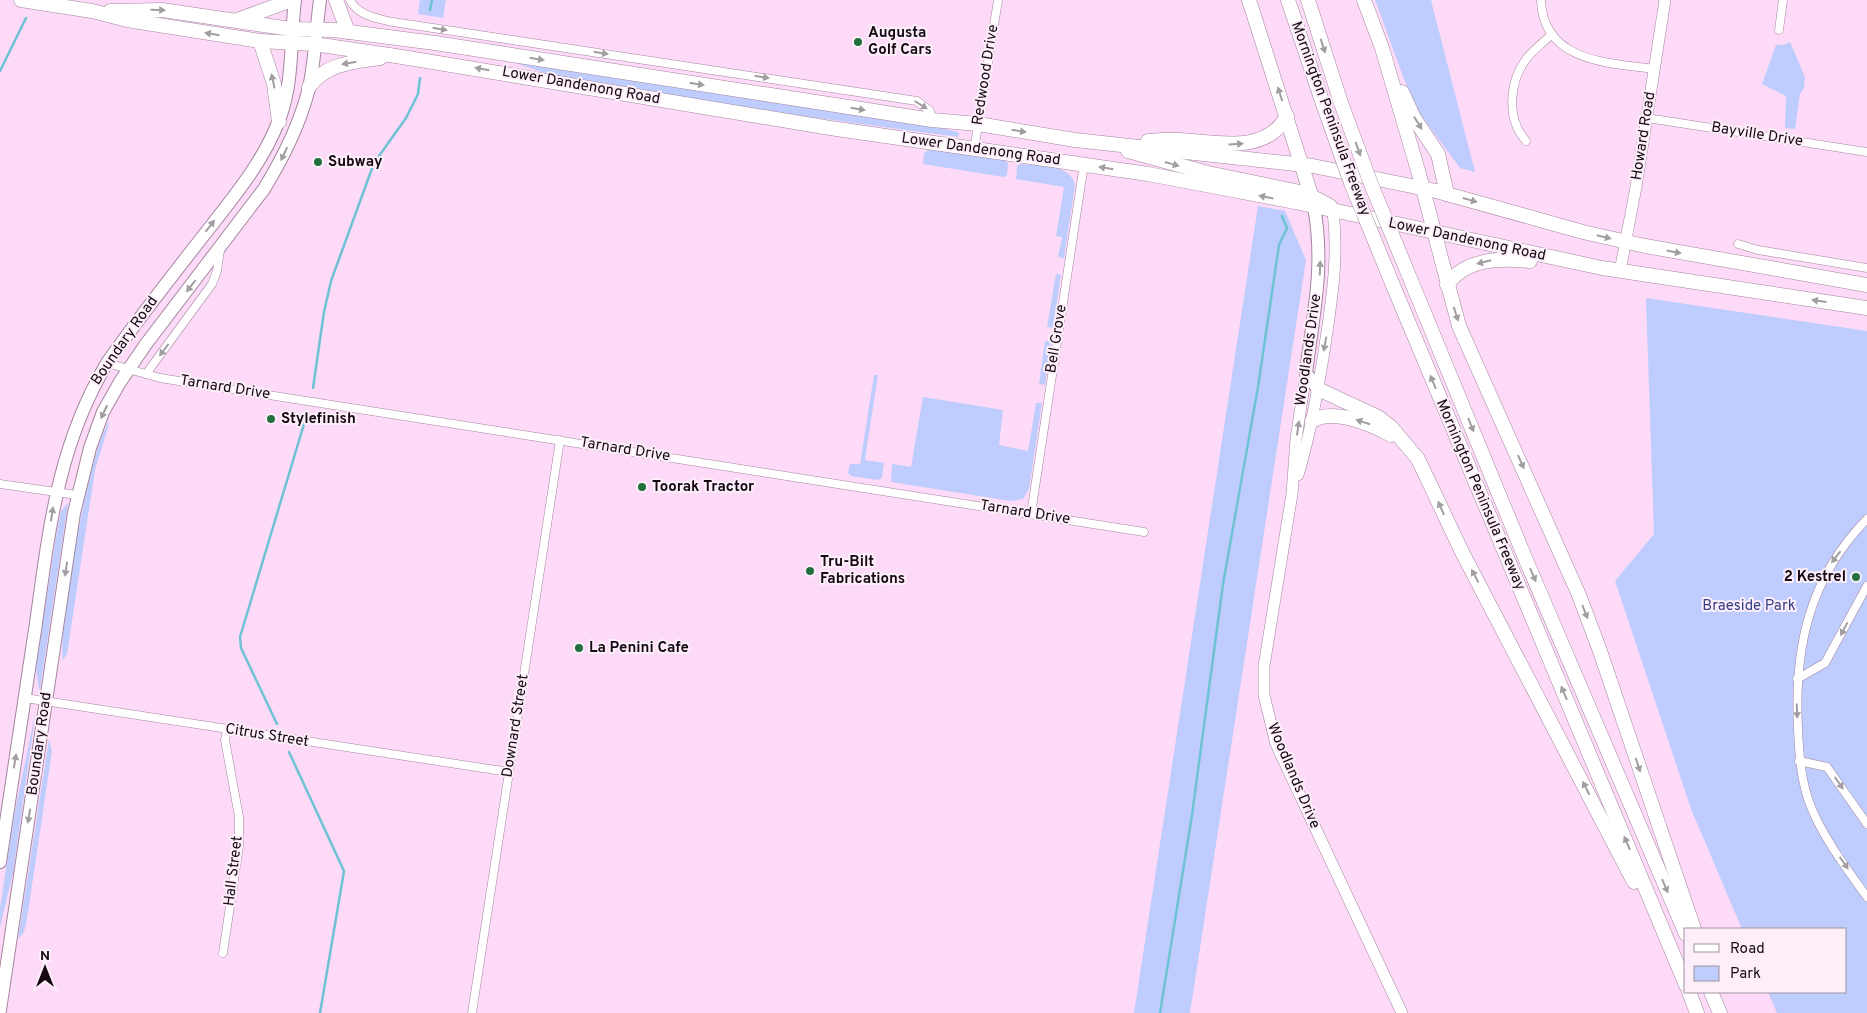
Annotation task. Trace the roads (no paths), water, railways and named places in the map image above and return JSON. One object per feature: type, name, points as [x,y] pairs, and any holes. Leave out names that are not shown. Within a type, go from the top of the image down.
[{"type":"highway","name":"Lower Dandenong Road","points":[[21,0],[92,11],[127,20],[260,41],[314,44],[396,56],[974,150],[1084,164],[1313,201]]},
{"type":"highway","points":[[234,21],[294,0]]},
{"type":"highway","points":[[336,0],[348,32]]},
{"type":"highway","points":[[1249,0],[1313,201]]},
{"type":"highway","name":"Mornington Peninsula Freeway","points":[[1288,0],[1351,183],[1684,981]]},
{"type":"highway","name":"Mornington Peninsula Freeway","points":[[1308,0],[1341,103],[1371,184],[1530,569],[1684,929]]},
{"type":"highway","points":[[1364,0],[1382,48],[1410,110],[1436,149],[1447,194]]},
{"type":"highway","name":"Lower Dandenong Road","points":[[92,11],[162,10],[291,29],[348,32],[498,53],[932,120],[978,124],[1092,142],[1303,165],[1423,188],[1626,242],[1725,262],[1867,285]]},
{"type":"highway","points":[[260,41],[274,84],[279,122]]},
{"type":"highway","points":[[1382,48],[1423,188],[1447,285],[1469,351],[1504,424],[1579,595],[1600,651],[1694,928]]},
{"type":"highway","points":[[309,87],[320,73],[329,68],[396,56]]},
{"type":"highway","points":[[1118,144],[1174,139],[1232,144],[1247,143],[1269,133],[1280,125],[1287,116]]},
{"type":"highway","points":[[1092,142],[1313,201],[1326,202],[1333,211]]},
{"type":"highway","name":"Lower Dandenong Road","points":[[1333,211],[1602,268],[1867,308]]},
{"type":"highway","points":[[1447,285],[1466,268],[1493,259],[1602,268]]},
{"type":"highway","points":[[1318,389],[1378,417],[1406,445],[1426,475],[1462,552],[1680,972]]},
{"type":"highway","points":[[1312,421],[1327,418],[1354,420],[1378,428],[1406,445]]},
{"type":"highway","points":[[1689,993],[1697,1013]]},
{"type":"highway","points":[[1711,993],[1720,1013]]},
{"type":"highway","points":[[1718,993],[1727,1013]]},
{"type":"main road","name":"Boundary Road","points":[[0,862],[56,493],[73,431],[90,392],[107,362],[238,191],[279,122],[286,97],[294,0]]},
{"type":"main road","name":"Boundary Road","points":[[0,1010],[2,985],[77,496],[96,430],[114,391],[128,369],[264,189],[280,162],[293,136],[309,87],[320,0]]},
{"type":"main road","name":"Woodlands Drive","points":[[1306,373],[1320,266],[1319,240],[1313,201]]},
{"type":"main road","points":[[1306,373],[1318,389]]},
{"type":"street","name":"Lower Dandenong Road","points":[[350,0],[359,11],[377,19],[917,101],[930,111],[932,120]]},
{"type":"street","name":"Redwood Drive","points":[[974,150],[998,0]]},
{"type":"street","points":[[1541,0],[1543,14],[1552,34],[1565,48],[1584,58],[1654,69]]},
{"type":"street","name":"Howard Road","points":[[1620,271],[1647,118],[1665,0]]},
{"type":"street","points":[[1779,30],[1784,0]]},
{"type":"street","points":[[383,37],[408,24]]},
{"type":"street","points":[[1526,141],[1515,122],[1514,85],[1526,59],[1552,34]]},
{"type":"street","name":"Bayville Drive","points":[[1647,118],[1867,152]]},
{"type":"street","name":"Bell Grove","points":[[1031,514],[1084,164]]},
{"type":"street","name":"Woodlands Drive","points":[[1292,494],[1312,421],[1335,282],[1333,211]]},
{"type":"street","points":[[1738,244],[1762,251],[1867,268]]},
{"type":"street","name":"Boundary Road","points":[[146,374],[212,284],[217,271],[220,248]]},
{"type":"street","points":[[1725,262],[1751,252],[1762,251]]},
{"type":"street","name":"Tarnard Drive","points":[[107,362],[146,374],[1144,532]]},
{"type":"street","name":"Woodlands Drive","points":[[1306,373],[1296,439],[1292,494],[1264,666],[1264,695],[1268,720],[1276,744],[1402,1013]]},
{"type":"street","name":"Downard Street","points":[[472,1013],[560,440]]},
{"type":"street","points":[[0,484],[77,496]]},
{"type":"street","points":[[1867,519],[1828,567],[1808,615],[1798,659],[1799,761],[1811,806],[1837,853],[1867,897]]},
{"type":"street","points":[[1798,679],[1825,663],[1867,586]]},
{"type":"street","name":"Citrus Street","points":[[25,698],[509,772]]},
{"type":"street","name":"Hall Street","points":[[223,953],[239,846],[239,817],[225,740],[226,730]]},
{"type":"street","points":[[1799,761],[1827,767],[1867,824]]},
{"type":"waterway","points":[[430,10],[432,0]]},
{"type":"waterway","points":[[0,71],[26,18]]},
{"type":"waterway","points":[[313,388],[324,312],[331,281],[374,163],[406,118],[418,94],[420,78]]},
{"type":"waterway","points":[[1160,1013],[1192,815],[1223,584],[1258,387],[1279,245],[1287,228],[1282,216]]},
{"type":"waterway","points":[[277,724],[241,648],[240,637],[307,414]]},
{"type":"waterway","points":[[289,752],[344,871],[320,1013]]},
{"type":"place","name":"Augusta Golf Cars","points":[[858,42]]},
{"type":"place","name":"Subway","points":[[318,162]]},
{"type":"place","name":"Stylefinish","points":[[271,419]]},
{"type":"place","name":"Toorak Tractor","points":[[642,487]]},
{"type":"place","name":"Tru-Bilt Fabrications","points":[[810,571]]},
{"type":"place","name":"2 Kestrel","points":[[1856,577]]},
{"type":"place","name":"La Penini Cafe","points":[[579,648]]},
{"type":"park label","name":"Braeside Park","points":[[1749,606]]}]
